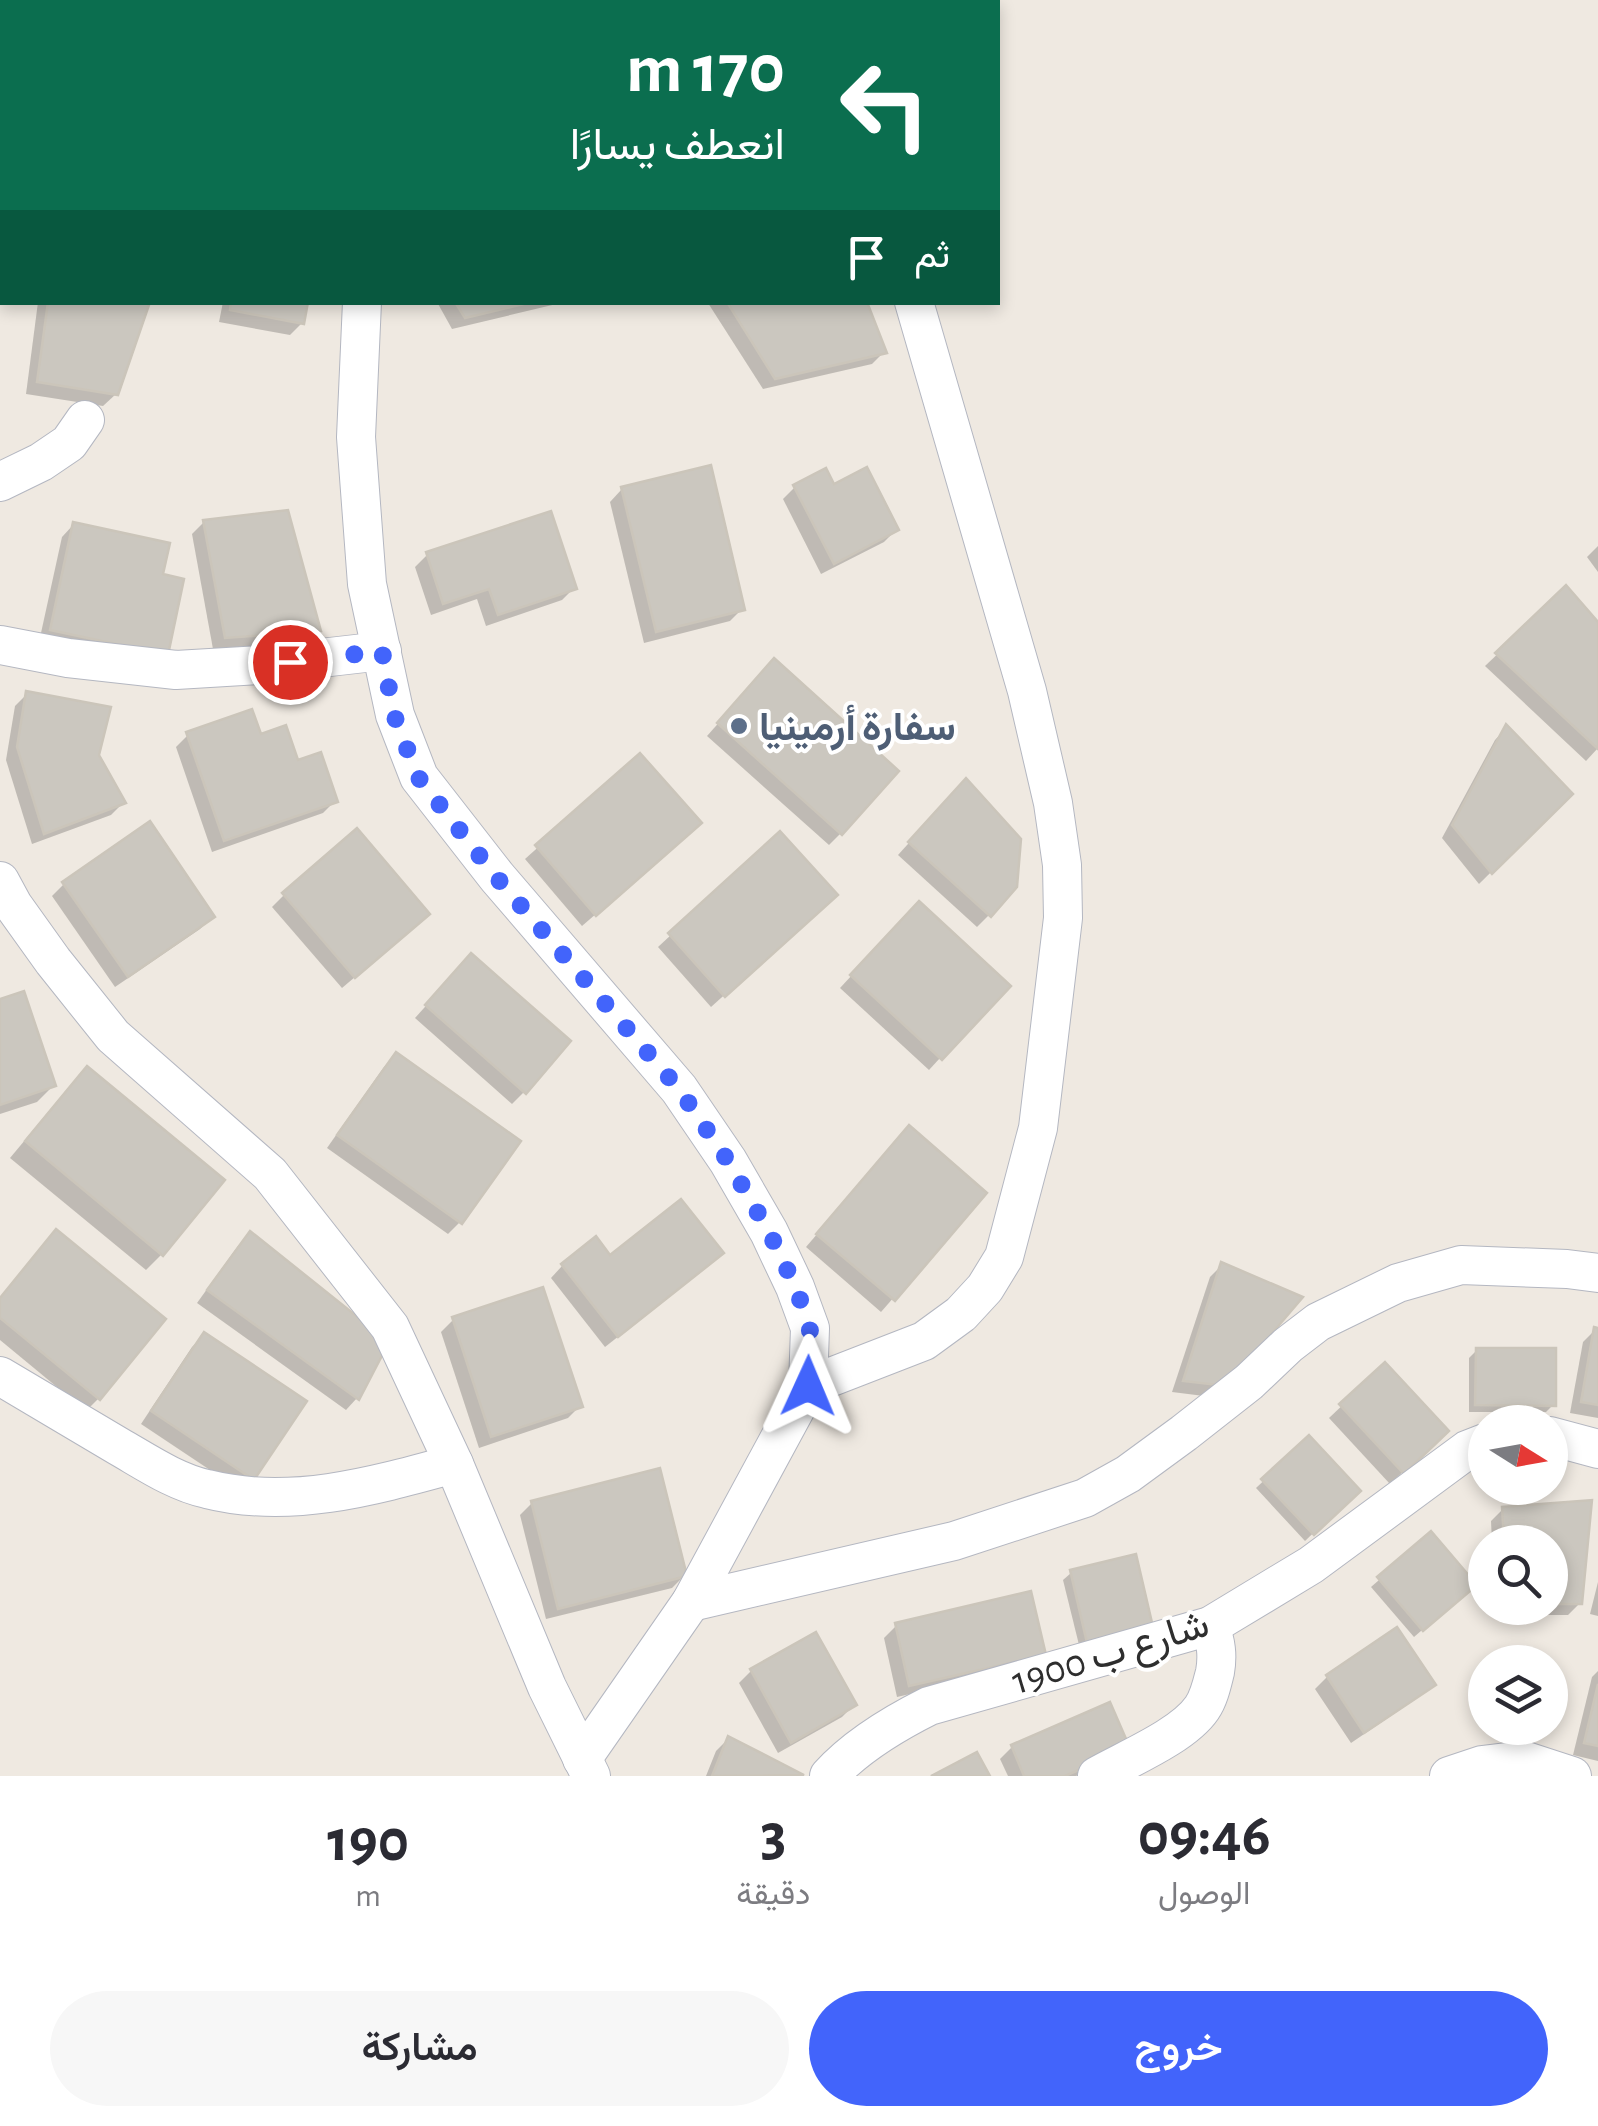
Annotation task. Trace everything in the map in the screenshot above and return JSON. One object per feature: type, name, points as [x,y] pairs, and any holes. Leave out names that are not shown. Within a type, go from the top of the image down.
[{"type":"street","points":[[362,305],[356,437],[368,584],[394,715],[418,777],[497,878],[679,1089],[728,1161],[769,1232],[810,1328],[808,1386],[691,1602],[587,1768]]},
{"type":"street","points":[[808,1386],[924,1341],[961,1314],[985,1288],[1004,1258],[1038,1128],[1063,918],[1062,865],[1053,803],[1027,690],[915,305]]},
{"type":"street","points":[[0,482],[41,462],[69,442],[85,420]]},
{"type":"street","points":[[0,645],[68,658],[176,670],[382,651]]},
{"type":"street","points":[[0,881],[53,961],[114,1036],[270,1174],[390,1327],[454,1464],[547,1687],[587,1768]]},
{"type":"street","points":[[691,1602],[954,1540],[1085,1498],[1128,1474],[1184,1433],[1318,1322],[1398,1282],[1460,1265],[1567,1268],[1598,1273]]},
{"type":"street","points":[[0,1376],[168,1474],[204,1489],[247,1496],[322,1495],[454,1464]]},
{"type":"street","points":[[1568,1441],[1598,1449]]},
{"type":"street","name":"شارع ب 1900","points":[[829,1776],[896,1722],[929,1706],[1210,1626],[1311,1565],[1468,1450]]},
{"type":"street","points":[[1097,1776],[1175,1733],[1200,1711],[1210,1691],[1217,1655],[1210,1626]]},
{"type":"street","points":[[1450,1776],[1482,1765],[1523,1760],[1572,1776]]},
{"type":"building","points":[[48,305],[149,305],[118,395],[37,382]]},
{"type":"building","points":[[231,305],[307,305],[304,324],[230,310]]},
{"type":"building","points":[[457,305],[519,305],[465,318]]},
{"type":"building","points":[[729,305],[868,305],[887,353],[775,379]]},
{"type":"building","points":[[711,465],[745,610],[656,632],[621,487]]},
{"type":"building","points":[[867,467],[899,530],[834,564],[793,485],[826,468],[834,484]]},
{"type":"building","points":[[288,510],[321,631],[225,638],[203,520]]},
{"type":"building","points":[[551,511],[577,589],[498,615],[489,589],[443,604],[426,552]]},
{"type":"building","points":[[73,522],[170,543],[163,574],[184,579],[168,655],[50,630]]},
{"type":"building","points":[[1566,585],[1598,622],[1598,749],[1495,653]]},
{"type":"building","points":[[774,658],[899,771],[842,835],[717,723]]},
{"type":"building","points":[[26,691],[111,707],[99,755],[126,803],[44,834],[17,747]]},
{"type":"building","points":[[252,709],[261,734],[286,725],[298,760],[321,752],[338,802],[224,841],[186,732]]},
{"type":"building","points":[[1506,724],[1573,794],[1492,874],[1452,825]]},
{"type":"building","points":[[640,753],[702,823],[596,916],[535,845]]},
{"type":"building","points":[[966,778],[1021,839],[1017,887],[991,917],[908,842]]},
{"type":"building","points":[[150,821],[215,917],[128,977],[62,882]]},
{"type":"building","points":[[357,828],[430,914],[355,978],[282,893]]},
{"type":"building","points":[[780,831],[838,895],[725,997],[668,933]]},
{"type":"building","points":[[919,901],[1011,986],[942,1060],[850,975]]},
{"type":"building","points":[[471,953],[571,1041],[526,1094],[425,1005]]},
{"type":"building","points":[[24,991],[56,1086],[0,1105],[0,999]]},
{"type":"building","points":[[396,1052],[521,1141],[462,1224],[337,1135]]},
{"type":"building","points":[[87,1066],[225,1180],[163,1256],[25,1141]]},
{"type":"building","points":[[909,1125],[987,1193],[895,1301],[816,1234]]},
{"type":"building","points":[[681,1199],[724,1253],[618,1337],[561,1264],[596,1236],[610,1255]]},
{"type":"building","points":[[56,1229],[166,1319],[100,1400],[0,1318],[0,1298]]},
{"type":"building","points":[[250,1231],[389,1342],[359,1400],[207,1290]]},
{"type":"building","points":[[1221,1262],[1303,1297],[1227,1386],[1183,1381]]},
{"type":"building","points":[[543,1287],[583,1407],[491,1437],[452,1317]]},
{"type":"building","points":[[1594,1327],[1598,1328],[1598,1405],[1581,1402]]},
{"type":"building","points":[[204,1332],[307,1401],[254,1480],[151,1411]]},
{"type":"building","points":[[1476,1348],[1556,1348],[1556,1405],[1475,1405]]},
{"type":"building","points":[[1385,1362],[1449,1431],[1404,1474],[1339,1404]]},
{"type":"building","points":[[1309,1435],[1361,1491],[1314,1535],[1261,1479]]},
{"type":"building","points":[[660,1468],[687,1576],[558,1609],[531,1501]]},
{"type":"building","points":[[1592,1500],[1582,1604],[1568,1604],[1568,1525],[1503,1525],[1502,1507],[1568,1505],[1568,1502]]},
{"type":"building","points":[[1431,1531],[1468,1574],[1468,1593],[1423,1631],[1377,1577]]},
{"type":"building","points":[[1136,1554],[1153,1627],[1087,1643],[1070,1570]]},
{"type":"building","points":[[1031,1591],[1046,1655],[909,1686],[895,1623]]},
{"type":"building","points":[[1397,1627],[1436,1685],[1364,1733],[1326,1675]]},
{"type":"building","points":[[816,1632],[857,1705],[791,1743],[750,1669]]},
{"type":"building","points":[[1598,1684],[1598,1746],[1584,1743]]},
{"type":"building","points":[[1110,1702],[1130,1748],[1065,1776],[1024,1776],[1011,1745]]},
{"type":"building","points":[[728,1736],[804,1775],[712,1776]]},
{"type":"building","points":[[977,1752],[990,1776],[931,1776]]},
{"type":"place","name":"سفارة أرمينيا","points":[[739,726]]},
{"type":"route","points":[[290,662],[382,651],[394,715],[418,777],[497,878],[679,1089],[728,1161],[796,1288],[810,1328],[808,1386]]}]
